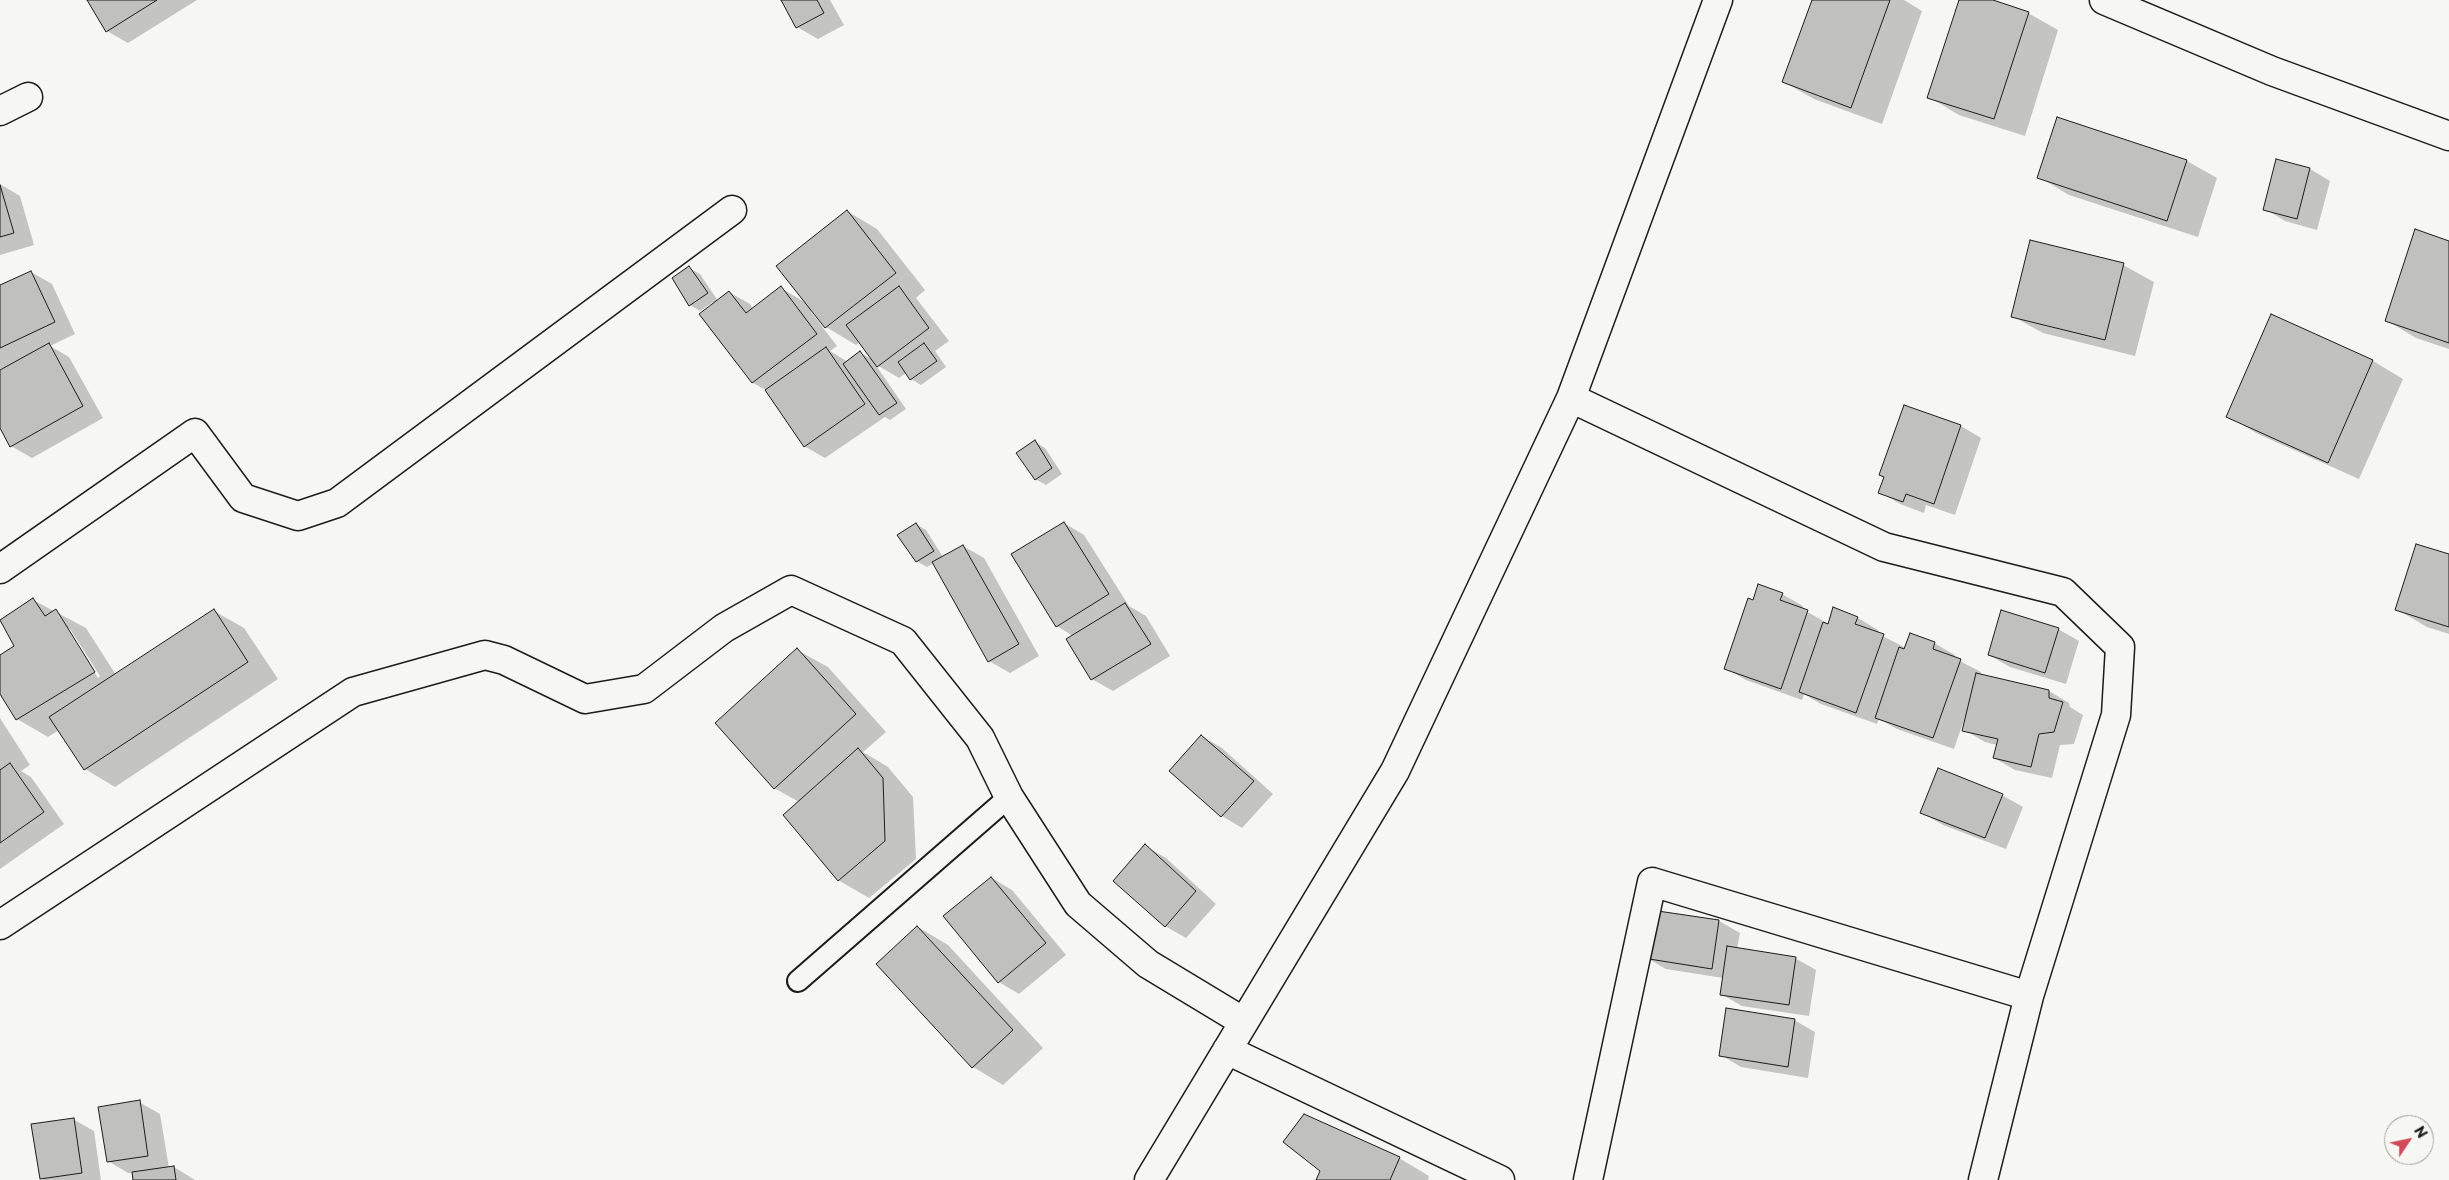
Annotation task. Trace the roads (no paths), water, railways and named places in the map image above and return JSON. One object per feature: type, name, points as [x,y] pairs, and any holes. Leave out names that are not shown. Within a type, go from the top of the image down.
[{"type":"street","points":[[1149,1180],[1395,771],[1570,398],[1718,0]]},
{"type":"street","points":[[2104,0],[2272,71],[2449,136]]},
{"type":"street","points":[[0,111],[28,96]]},
{"type":"street","points":[[0,569],[196,433],[243,498],[298,516],[337,503],[732,210]]},
{"type":"street","points":[[1570,398],[1884,547],[2063,592],[2120,647],[2116,715],[2029,996],[1983,1180]]},
{"type":"street","points":[[0,925],[353,692],[485,655],[504,660],[585,699],[644,689],[724,628],[791,590],[904,641],[980,738],[1010,797],[1078,904],[1148,964],[1244,1022]]},
{"type":"street","points":[[1588,1180],[1652,882],[2029,996]]},
{"type":"street","points":[[1227,1050],[1500,1180]]},
{"type":"lane","points":[[798,981],[1010,797]]}]
